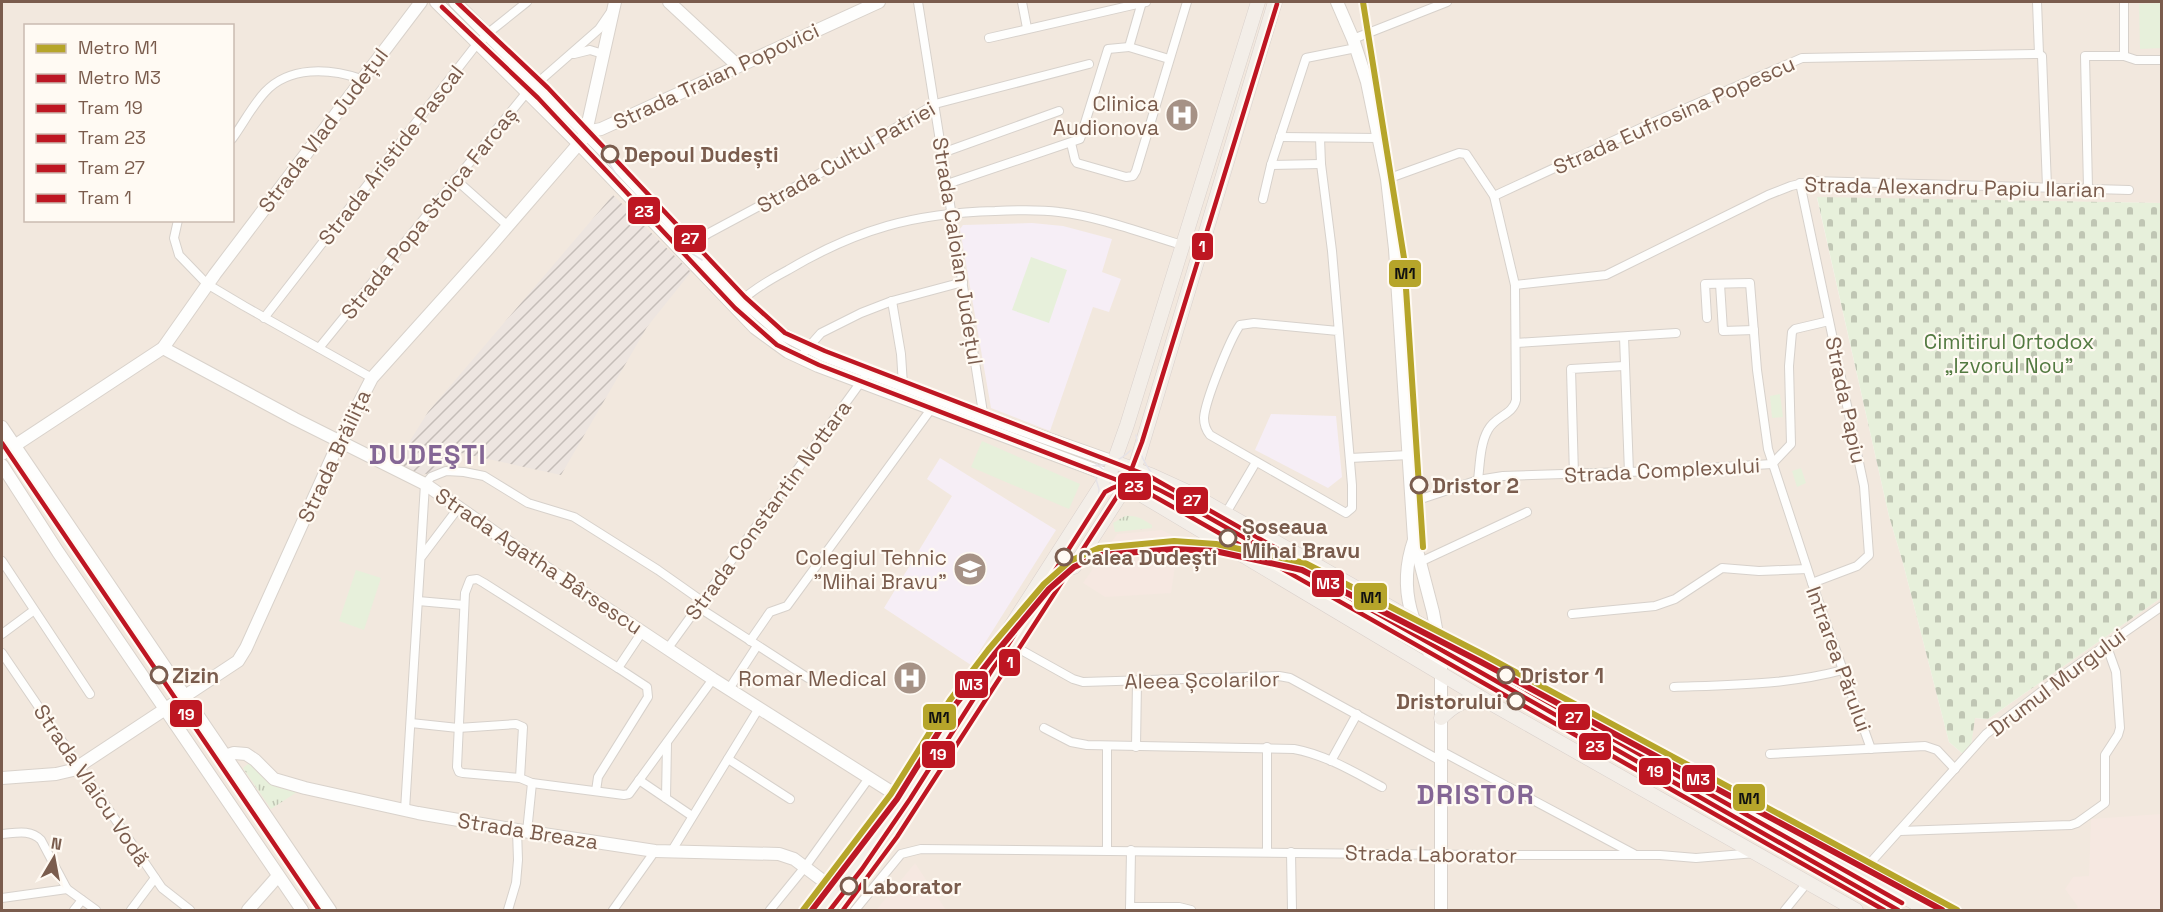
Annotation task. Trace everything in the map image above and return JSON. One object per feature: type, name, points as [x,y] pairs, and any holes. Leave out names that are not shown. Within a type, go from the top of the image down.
[{"type":"main road","points":[[818,910],[901,798],[1114,462],[1258,2]]},
{"type":"main road","points":[[1074,567],[1135,468],[1275,2]]},
{"type":"main road","points":[[1124,431],[1144,438]]},
{"type":"main road","points":[[1114,462],[1170,483],[1226,513],[1437,634],[1629,739],[1927,910]]},
{"type":"main road","points":[[1107,476],[1485,700],[1856,910]]},
{"type":"main road","points":[[1157,504],[1170,483]]},
{"type":"main road","points":[[1090,503],[1108,514]]},
{"type":"main road","points":[[1441,718],[1459,703],[1473,699],[1485,700]]},
{"type":"street","name":"Strada Vlad Județul","points":[[2,454],[163,348],[207,284],[421,2]]},
{"type":"street","points":[[439,2],[478,44],[687,248]]},
{"type":"street","points":[[455,2],[586,132],[739,304],[782,334],[804,353],[865,377],[931,410],[1114,462]]},
{"type":"street","name":"Strada Aristide Pascal","points":[[264,318],[478,44],[527,2]]},
{"type":"street","points":[[669,2],[738,66]]},
{"type":"street","name":"Strada Traian Popovici","points":[[586,132],[601,129],[879,2]]},
{"type":"street","name":"Strada Caloian Județul","points":[[918,2],[983,423]]},
{"type":"street","points":[[1022,2],[1027,28]]},
{"type":"street","points":[[989,38],[1143,2],[1130,47]]},
{"type":"street","points":[[1071,143],[1075,160],[1082,166],[1126,177],[1133,176],[1187,2]]},
{"type":"street","points":[[1337,2],[1354,43],[1366,82],[1387,179],[1395,249],[1414,539],[1437,634],[1442,674],[1441,910]]},
{"type":"street","points":[[1347,2],[1354,43]]},
{"type":"street","points":[[1263,199],[1271,165],[1306,58],[1354,43],[1447,2]]},
{"type":"street","points":[[2037,2],[2039,54],[2042,56],[2047,187]]},
{"type":"street","points":[[2124,2],[2124,56]]},
{"type":"street","name":"Strada Brăilița","points":[[2,778],[65,773],[80,766],[164,708],[224,671],[243,655],[339,442],[372,378],[508,226],[579,144],[586,132],[614,4]]},
{"type":"street","name":"Strada Popa Stoica Farcaș","points":[[319,348],[527,92],[599,29],[614,4]]},
{"type":"street","points":[[947,184],[1082,138],[1108,49],[1130,47],[1169,59]]},
{"type":"street","points":[[569,56],[585,50],[603,54]]},
{"type":"street","name":"Strada Eufrosina Popescu","points":[[1494,196],[1622,136],[1802,58],[2039,54]]},
{"type":"street","points":[[2088,188],[2085,56],[2124,56],[2136,60],[2162,60]]},
{"type":"street","name":"Strada Cultul Patriei","points":[[687,248],[817,175],[935,104],[1089,64]]},
{"type":"street","points":[[234,136],[264,93],[276,82],[290,75],[327,71],[361,79]]},
{"type":"street","points":[[942,153],[1059,111]]},
{"type":"street","points":[[1280,137],[1379,138]]},
{"type":"street","points":[[1320,138],[1350,458],[1353,502],[1350,512],[1346,513],[1210,435],[1204,422],[1206,407],[1240,325],[1247,323],[1338,331]]},
{"type":"street","points":[[1387,179],[1459,153],[1466,154],[1494,196],[1515,285],[1516,403],[1514,409],[1488,428],[1483,442],[1478,480]]},
{"type":"street","points":[[1271,165],[1321,164]]},
{"type":"street","points":[[455,179],[508,226]]},
{"type":"street","name":"Strada Alexandru Papiu Ilarian","points":[[1515,285],[1606,275],[1768,195],[1800,183],[1828,181],[2129,190]]},
{"type":"street","name":"Strada Papiu","points":[[1800,183],[1864,486],[1869,555],[1857,566],[1812,583]]},
{"type":"street","points":[[739,304],[776,276],[837,243],[887,225],[951,213],[1020,210],[1060,212],[1090,218],[1182,245]]},
{"type":"street","points":[[178,222],[174,238],[179,255],[207,284],[372,378]]},
{"type":"street","points":[[804,353],[820,333],[861,313],[891,301],[963,282]]},
{"type":"street","name":"Intrarea Părului","points":[[1707,318],[1705,284],[1749,283],[1751,285],[1757,370],[1765,434],[1772,464],[1871,749]]},
{"type":"street","points":[[1720,284],[1723,331],[1754,330]]},
{"type":"street","points":[[891,301],[902,354],[903,385]]},
{"type":"street","name":"Strada Complexului","points":[[1412,502],[1478,480],[1503,476],[1629,473],[1772,464],[1791,444],[1789,366],[1791,335],[1794,329],[1829,321]]},
{"type":"street","points":[[1516,343],[1676,333]]},
{"type":"street","points":[[1624,337],[1629,473]]},
{"type":"street","name":"Strada Agatha Bârsescu","points":[[163,348],[339,442],[424,484],[712,679],[901,798]]},
{"type":"street","points":[[1574,475],[1571,369],[1624,366]]},
{"type":"street","points":[[865,377],[903,385],[937,398],[983,423],[1107,476]]},
{"type":"street","name":"Strada Constantin Nottara","points":[[668,648],[865,377]]},
{"type":"street","points":[[729,689],[770,612],[787,606],[931,410],[937,398]]},
{"type":"street","points":[[2,427],[330,910]]},
{"type":"street","points":[[1350,458],[1409,455]]},
{"type":"street","points":[[1226,513],[1256,462]]},
{"type":"street","points":[[2,465],[302,910]]},
{"type":"street","points":[[405,810],[424,484],[431,477],[446,471],[484,476],[528,503],[574,517],[658,570],[754,643],[808,678]]},
{"type":"street","points":[[421,556],[459,507]]},
{"type":"street","points":[[1420,562],[1527,512]]},
{"type":"street","points":[[1414,539],[1408,564],[1408,589],[1413,620],[1442,674]]},
{"type":"street","points":[[2,561],[90,694]]},
{"type":"street","name":"Intrarea Părului","points":[[1572,614],[1655,606],[1675,599],[1722,568],[1759,571],[1807,569]]},
{"type":"street","points":[[596,791],[598,777],[648,697],[647,687],[477,579],[470,580],[466,586],[464,605],[456,757],[459,772],[520,778],[532,783],[596,791],[629,794],[712,679]]},
{"type":"street","points":[[418,601],[464,605]]},
{"type":"street","name":"Drumul Murgului","points":[[1862,872],[1986,734],[2106,644],[2162,606]]},
{"type":"street","points":[[2,634],[33,611]]},
{"type":"street","points":[[618,668],[642,632]]},
{"type":"street","points":[[1900,831],[2071,825],[2105,803],[2105,755],[2120,728],[2116,672],[2106,644]]},
{"type":"street","name":"Aleea Școlarilor","points":[[1021,650],[1078,681],[1290,678],[1356,714],[1518,792],[1637,855]]},
{"type":"street","name":"Strada Vlaicu Vodă","points":[[2,653],[155,878],[168,894],[190,910]]},
{"type":"street","points":[[1674,687],[1777,683],[1843,670]]},
{"type":"street","points":[[1136,747],[1137,681]]},
{"type":"street","points":[[671,852],[759,708]]},
{"type":"street","points":[[1331,761],[1356,714]]},
{"type":"street","points":[[411,723],[458,728],[516,724],[523,727],[520,778]]},
{"type":"street","points":[[1044,728],[1071,742],[1107,746],[1267,747],[1311,752],[1382,787]]},
{"type":"street","points":[[666,798],[667,742]]},
{"type":"street","points":[[1107,746],[1107,849]]},
{"type":"street","points":[[1267,747],[1267,852]]},
{"type":"street","name":"Intrarea Părului","points":[[1770,754],[1931,747],[1937,750],[1955,769]]},
{"type":"street","name":"Strada Breaza","points":[[225,756],[234,753],[246,754],[274,779],[405,810],[522,831],[655,851],[779,854],[794,859],[834,889]]},
{"type":"street","points":[[728,759],[790,799]]},
{"type":"street","points":[[770,910],[805,867],[869,778]]},
{"type":"street","points":[[639,780],[692,816]]},
{"type":"street","points":[[508,910],[516,883],[522,831],[532,783]]},
{"type":"street","points":[[2,834],[26,832],[35,834],[41,840],[67,889],[96,910]]},
{"type":"street","name":"Strada Laborator","points":[[855,910],[901,854],[921,849],[1670,855],[1706,858],[1755,853]]},
{"type":"street","points":[[1131,850],[1130,909],[1179,907],[1191,910]]},
{"type":"street","points":[[613,910],[655,851]]},
{"type":"street","points":[[1291,852],[1292,910]]},
{"type":"street","points":[[248,910],[278,876]]},
{"type":"street","points":[[131,910],[155,878]]},
{"type":"street","points":[[1785,910],[1807,883]]},
{"type":"street","points":[[2,898],[67,889]]},
{"type":"street","points":[[2,907],[12,897]]},
{"type":"street","points":[[74,910],[82,900]]},
{"type":"shaded area","points":[[2,2],[2161,2],[2161,203],[1817,198],[1889,516],[1949,742],[1963,754],[1971,746],[1974,718],[1988,719],[2161,598],[2161,910],[2,910]]},
{"type":"shaded area","name":"Depoul Dudești","points":[[613,195],[691,272],[647,327],[561,475],[456,452],[455,468],[421,475],[400,467],[408,444],[428,412]]},
{"type":"shaded area","points":[[1032,223],[1063,226],[1112,239],[1102,272],[1121,279],[1109,312],[1093,307],[1050,431],[991,408],[960,229],[963,225]]},
{"type":"shaded area","points":[[1271,414],[1336,416],[1342,477],[1328,488],[1255,450]]},
{"type":"shaded area","name":"Colegiul Tehnic \"Mihai Bravu\"","points":[[940,458],[1056,530],[971,665],[884,608],[952,496],[927,479]]},
{"type":"shaded area","points":[[1162,530],[1179,539],[1171,593],[1105,597],[1083,583],[1117,534]]},
{"type":"shaded area","points":[[2161,814],[2161,910],[2074,910],[2078,907],[2065,889],[2073,877],[2089,876],[2091,819]]},
{"type":"shaded area","points":[[915,863],[946,910],[876,910],[891,892]]},
{"type":"green space","points":[[2161,3],[2161,48],[2140,49],[2139,4]]},
{"type":"green space","name":"Cimitirul Ortodox „Izvorul Nou”","points":[[1817,197],[2161,203],[2161,598],[1988,719],[1975,718],[1971,746],[1963,754],[1949,742],[1889,516]]},
{"type":"green space","points":[[1031,257],[1067,270],[1049,323],[1012,310]]},
{"type":"green space","points":[[1780,394],[1783,417],[1772,418],[1770,396]]},
{"type":"green space","points":[[982,441],[1080,484],[1069,509],[971,467]]},
{"type":"green space","points":[[1801,468],[1806,483],[1797,487],[1792,471]]},
{"type":"green space","points":[[1125,516],[1139,518],[1152,525],[1152,528],[1115,532],[1113,523]]},
{"type":"green space","points":[[356,570],[381,578],[364,630],[339,621]]},
{"type":"green space","points":[[253,760],[280,788],[297,792],[271,809],[243,768]]},
{"type":"tram line","name":"27","points":[[457,2],[548,88],[745,297],[785,333],[825,351],[1149,476],[1902,903]]},
{"type":"tram line","name":"1","points":[[843,910],[897,837],[1127,481],[1142,442],[1277,4]]},
{"type":"tram line","name":"23","points":[[442,7],[538,98],[735,308],[777,345],[819,365],[1143,490],[1884,910]]},
{"type":"tram line","points":[[609,163],[621,182]]},
{"type":"tram line","points":[[685,249],[702,260]]},
{"type":"tram line","points":[[1136,435],[1144,461],[1171,496]]},
{"type":"tram line","name":"19","points":[[2,443],[319,910]]},
{"type":"tram line","points":[[1098,503],[1099,489],[1092,466],[1113,462],[1131,450]]},
{"type":"tram line","points":[[1096,464],[1108,477],[1111,485],[1110,494]]},
{"type":"tram line","name":"19","points":[[830,910],[862,869],[910,799],[1105,492],[1131,483],[1146,484],[1171,496],[1898,910]]},
{"type":"metro line","name":"M1","points":[[1363,2],[1404,258],[1423,547]]},
{"type":"metro line","name":"M1","points":[[803,910],[891,794],[950,700],[988,650],[1044,584],[1070,561],[1099,548],[1174,541],[1216,544],[1305,563],[1484,655],[1957,910]]},
{"type":"metro line","name":"M3","points":[[812,910],[897,799],[956,704],[1049,589],[1074,567],[1101,555],[1174,549],[1215,551],[1302,570],[1481,662],[1942,910]]},
{"type":"place","name":"Clinica Audionova","points":[[1182,115]]},
{"type":"place","name":"Depoul Dudești","points":[[610,154]]},
{"type":"place","name":"Dristor 2","points":[[1419,485]]},
{"type":"place","name":"Șoseaua Mihai Bravu","points":[[1228,538]]},
{"type":"place","name":"Calea Dudești","points":[[1064,557]]},
{"type":"place","name":"Colegiul Tehnic \"Mihai Bravu\"","points":[[970,569]]},
{"type":"place","name":"Zizin","points":[[159,675]]},
{"type":"place","name":"Dristor 1","points":[[1506,675]]},
{"type":"place","name":"Romar Medical","points":[[910,678]]},
{"type":"place","name":"Dristorului","points":[[1516,701]]},
{"type":"place","name":"Laborator","points":[[849,886]]},
{"type":"district","name":"DUDEŞTI","points":[[428,454]]},
{"type":"district","name":"DRISTOR","points":[[1476,794]]}]
